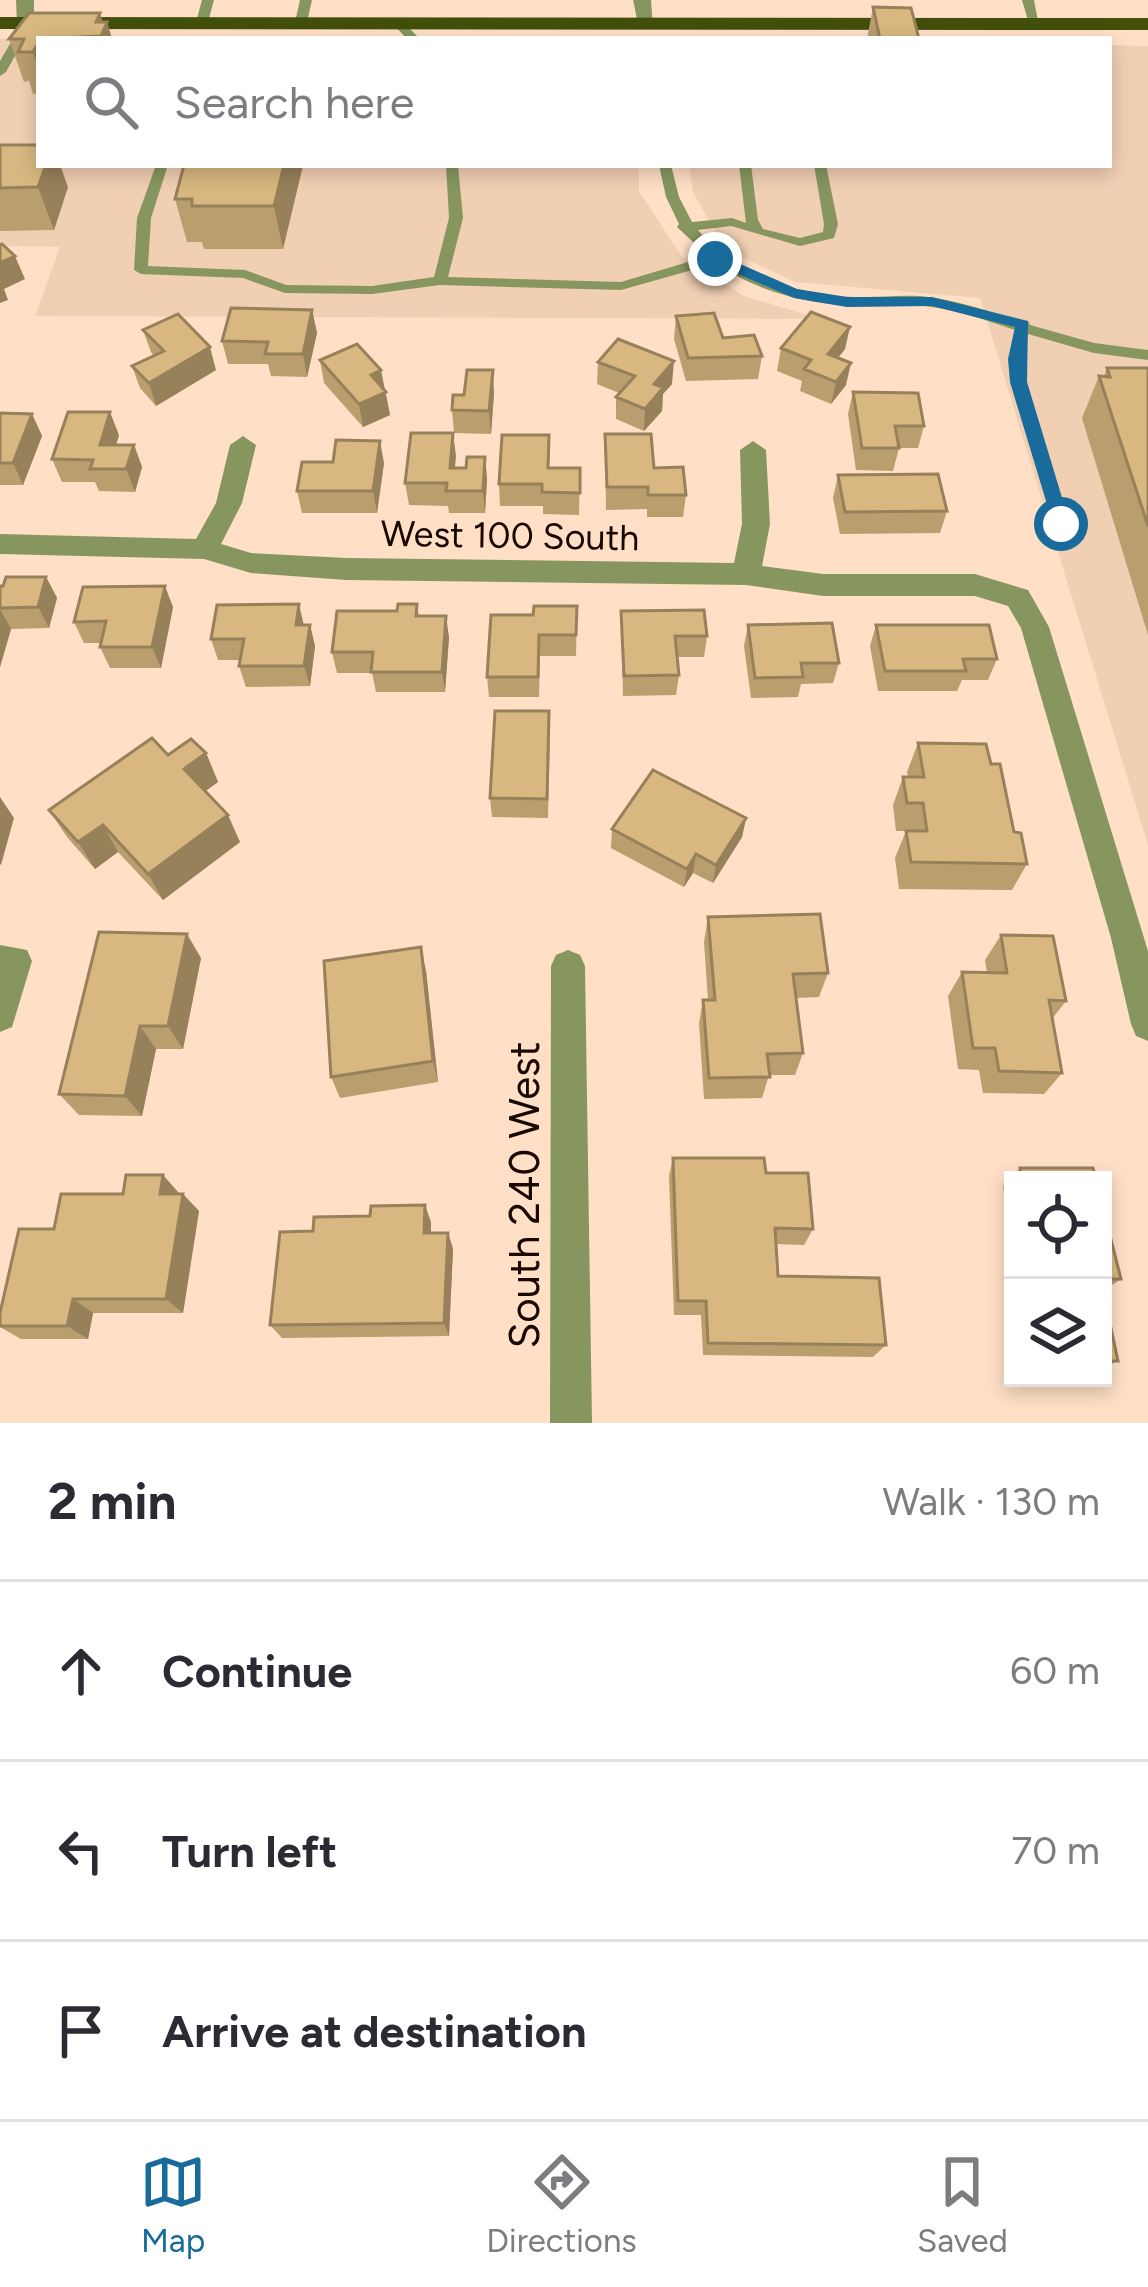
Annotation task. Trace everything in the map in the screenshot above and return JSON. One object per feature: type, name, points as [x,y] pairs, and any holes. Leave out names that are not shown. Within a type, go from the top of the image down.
[{"type":"main road","points":[[0,23],[172,30],[202,22],[398,22],[647,31],[1148,24]]},
{"type":"street","points":[[25,0],[27,23]]},
{"type":"street","points":[[642,0],[647,31]]},
{"type":"street","points":[[204,549],[229,503],[243,445]]},
{"type":"street","points":[[746,574],[756,524],[753,450]]},
{"type":"street","name":"West 100 South","points":[[0,544],[204,549],[250,563],[346,569],[746,574],[823,585],[975,585],[1018,598],[1035,627],[1138,939]]},
{"type":"street","points":[[1138,939],[1148,1024]]},
{"type":"street","points":[[0,1015],[7,961]]},
{"type":"street","name":"South 240 West","points":[[568,966],[571,1423]]},
{"type":"lane","points":[[202,22],[208,0]]},
{"type":"lane","points":[[301,22],[306,0]]},
{"type":"lane","points":[[1028,0],[1035,24]]},
{"type":"lane","points":[[398,22],[411,36]]},
{"type":"lane","points":[[0,72],[27,23]]},
{"type":"lane","points":[[161,168],[144,218],[141,270],[245,274],[285,289],[372,290],[440,281],[621,286],[715,259]]},
{"type":"lane","points":[[440,281],[456,218],[452,168]]},
{"type":"lane","points":[[665,168],[669,198],[684,227],[715,259],[794,293],[847,302],[932,302],[1023,324],[1090,351],[1148,355]]},
{"type":"lane","points":[[745,168],[751,220],[758,232]]},
{"type":"lane","points":[[684,227],[732,222],[800,242],[829,235],[821,168]]},
{"type":"lane","points":[[1023,324],[1016,359],[1018,382],[1061,524]]},
{"type":"shaded area","points":[[0,39],[36,39],[36,168],[639,168],[639,191],[682,257],[744,296],[821,319],[35,316],[60,247],[0,246]]},
{"type":"shaded area","points":[[1112,45],[1148,46],[1148,845],[980,298],[795,282],[725,249],[693,192],[689,168],[1112,168]]},
{"type":"building","points":[[873,7],[911,8],[918,36],[879,36]]},
{"type":"building","points":[[29,13],[100,13],[96,22],[107,22],[101,36],[36,36],[33,52],[18,52],[24,39],[9,39]]},
{"type":"building","points":[[0,145],[36,145],[36,168],[45,168],[38,187],[0,188]]},
{"type":"building","points":[[183,168],[283,168],[274,206],[192,206],[192,199],[175,199]]},
{"type":"building","points":[[0,245],[15,256],[0,263]]},
{"type":"building","points":[[231,308],[312,310],[303,354],[265,354],[268,342],[222,341]]},
{"type":"building","points":[[811,312],[850,327],[828,354],[851,363],[836,382],[804,369],[811,360],[781,348]]},
{"type":"building","points":[[714,313],[723,338],[754,335],[762,356],[688,358],[676,316]]},
{"type":"building","points":[[178,314],[210,347],[149,383],[132,366],[164,351],[143,330]]},
{"type":"building","points":[[618,339],[674,361],[654,384],[663,388],[645,409],[616,397],[635,376],[598,362]]},
{"type":"building","points":[[357,344],[381,370],[371,375],[386,392],[359,404],[320,360]]},
{"type":"building","points":[[1107,368],[1148,368],[1148,526],[1099,376],[1110,377]]},
{"type":"building","points":[[467,370],[493,370],[489,411],[452,410],[453,395],[464,395]]},
{"type":"building","points":[[853,392],[918,393],[924,426],[895,426],[899,448],[862,448]]},
{"type":"building","points":[[68,412],[110,412],[100,445],[134,445],[126,469],[90,469],[93,460],[52,459]]},
{"type":"building","points":[[0,413],[32,414],[13,463],[0,463]]},
{"type":"building","points":[[411,433],[453,433],[450,468],[466,468],[467,457],[485,457],[483,491],[446,491],[447,483],[405,483]]},
{"type":"building","points":[[605,434],[651,434],[654,468],[683,467],[686,495],[648,495],[648,487],[607,487]]},
{"type":"building","points":[[502,435],[549,435],[548,468],[580,468],[580,493],[542,492],[542,484],[499,484]]},
{"type":"building","points":[[336,440],[380,441],[373,491],[297,491],[302,462],[333,462]]},
{"type":"building","points":[[938,474],[947,511],[845,512],[838,475]]},
{"type":"building","points":[[6,577],[46,577],[38,607],[0,608],[0,586]]},
{"type":"building","points":[[165,586],[152,647],[100,647],[106,621],[74,622],[83,587]]},
{"type":"building","points":[[299,604],[296,625],[310,625],[304,666],[239,666],[244,639],[211,639],[217,605]]},
{"type":"building","points":[[398,604],[417,604],[416,616],[446,616],[442,672],[371,672],[373,652],[332,652],[337,611],[397,611]]},
{"type":"building","points":[[534,606],[577,606],[576,635],[539,635],[538,677],[487,677],[491,615],[533,615]]},
{"type":"building","points":[[704,610],[707,636],[675,636],[679,675],[624,676],[621,611]]},
{"type":"building","points":[[832,623],[839,663],[801,663],[803,677],[755,678],[748,625]]},
{"type":"building","points":[[876,625],[989,625],[997,659],[963,659],[966,671],[885,671]]},
{"type":"building","points":[[495,711],[549,711],[547,799],[490,798]]},
{"type":"building","points":[[152,738],[168,755],[191,739],[206,753],[184,769],[228,815],[148,874],[103,825],[78,842],[49,810]]},
{"type":"building","points":[[918,743],[986,744],[991,764],[1000,764],[1014,832],[1021,833],[1027,864],[911,862],[906,831],[927,831],[923,803],[907,803],[903,777],[924,777]]},
{"type":"building","points":[[653,770],[746,818],[716,865],[696,854],[687,869],[612,829]]},
{"type":"building","points":[[820,914],[828,973],[793,974],[803,1053],[767,1054],[770,1077],[709,1078],[703,1000],[715,1000],[708,917]]},
{"type":"building","points":[[99,932],[187,934],[168,1026],[140,1026],[125,1096],[59,1094]]},
{"type":"building","points":[[1001,935],[1053,936],[1066,1001],[1049,1000],[1062,1073],[999,1071],[995,1048],[973,1048],[962,972],[1007,973]]},
{"type":"building","points":[[421,947],[433,1061],[331,1077],[324,961]]},
{"type":"building","points":[[673,1158],[764,1158],[766,1173],[808,1173],[813,1229],[775,1228],[778,1276],[879,1278],[886,1345],[708,1343],[706,1301],[678,1301]]},
{"type":"building","points":[[1020,1168],[1094,1171],[1020,1171]]},
{"type":"building","points":[[126,1175],[163,1175],[160,1194],[183,1194],[166,1299],[73,1299],[67,1326],[0,1326],[19,1229],[54,1229],[61,1194],[123,1194]]},
{"type":"building","points":[[425,1205],[424,1233],[448,1233],[444,1323],[270,1325],[280,1232],[313,1231],[314,1217],[370,1216],[371,1206]]},
{"type":"building","points":[[1112,1244],[1121,1279],[1112,1279]]},
{"type":"route","points":[[715,259],[794,293],[847,302],[932,302],[1023,324],[1016,359],[1018,382],[1061,524]]}]
